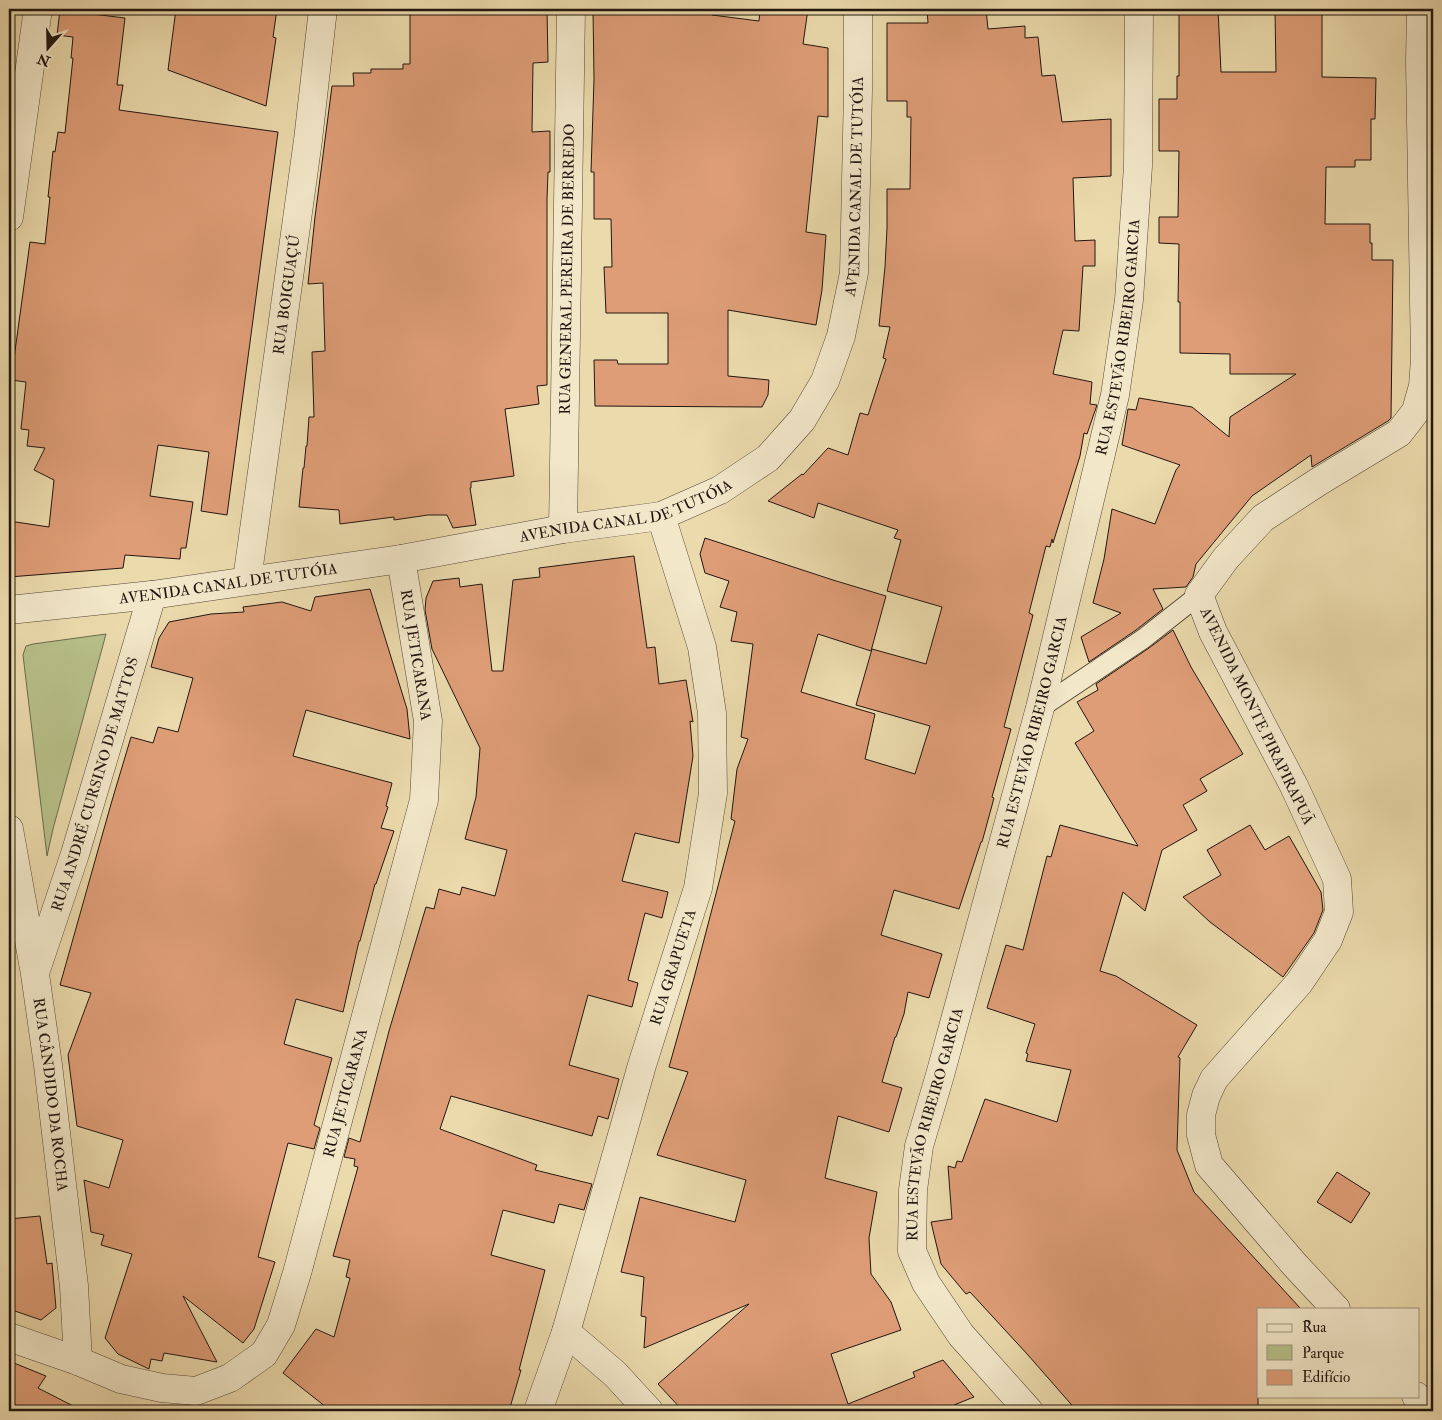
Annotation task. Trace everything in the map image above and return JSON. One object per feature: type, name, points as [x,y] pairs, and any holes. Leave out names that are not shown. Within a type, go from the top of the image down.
[{"type":"street","points":[[9,217],[38,9]]},
{"type":"street","name":"RUA BOIGUAÇÚ","points":[[247,580],[308,140],[323,9]]},
{"type":"street","name":"RUA GENERAL PEREIRA DE BERREDO","points":[[563,529],[571,9]]},
{"type":"street","name":"AVENIDA CANAL DE TUTÓIA","points":[[9,610],[152,595],[401,559],[563,529],[661,516],[720,490],[768,458],[802,420],[825,381],[841,336],[854,273],[858,9]]},
{"type":"street","name":"AVENIDA MONTE PIRAPIRAPUÃ","points":[[1335,1308],[1294,1264],[1209,1165],[1201,1135],[1201,1115],[1206,1096],[1214,1079],[1299,983],[1328,940],[1339,912],[1337,879],[1294,786],[1213,632],[1199,594],[1226,558],[1263,518],[1399,433],[1416,411],[1423,386],[1425,359],[1426,61],[1420,9]]},
{"type":"street","name":"RUA ESTEVÃO RIBEIRO GARCIA","points":[[1029,1411],[961,1335],[926,1283],[912,1251],[913,1190],[920,1146],[1040,708],[1115,395],[1129,300],[1138,166],[1135,13]]},
{"type":"street","name":"RUA GRAPUETA","points":[[538,1411],[566,1332],[642,1065],[698,888],[713,792],[712,713],[702,647],[661,516]]},
{"type":"street","name":"RUA JETICARANA","points":[[9,1337],[78,1361],[121,1379],[162,1388],[196,1391],[230,1378],[264,1354],[281,1325],[297,1273],[424,800],[428,721],[401,559]]},
{"type":"street","name":"RUA ANDRÉ CURSINO DE MATTOS","points":[[35,974],[75,854],[152,595]]},
{"type":"street","name":"RUA CÂNDIDO DA ROCHA","points":[[9,829],[35,974],[49,1075],[74,1286],[78,1361]]},
{"type":"street","points":[[566,1332],[615,1374],[649,1411]]},
{"type":"street","points":[[1418,1398],[1430,1411]]},
{"type":"lane","points":[[1040,708],[1143,639],[1199,594]]},
{"type":"green space","points":[[106,634],[47,856],[23,655],[26,646],[33,644]]},
{"type":"building","points":[[176,9],[277,9],[273,37],[276,38],[266,106],[168,70]]},
{"type":"building","points":[[410,9],[547,9],[548,62],[533,63],[532,132],[550,131],[550,172],[548,172],[547,199],[547,385],[537,386],[539,404],[505,409],[514,476],[471,482],[470,488],[476,525],[453,528],[447,515],[428,515],[394,520],[394,517],[340,524],[339,510],[299,507],[309,417],[314,417],[312,352],[325,351],[323,283],[308,284],[332,86],[354,86],[353,73],[371,73],[371,69],[403,69],[403,64],[410,64]]},
{"type":"building","points":[[593,9],[712,9],[712,15],[759,21],[760,9],[808,9],[803,44],[828,48],[828,117],[818,116],[806,232],[826,235],[822,290],[816,325],[728,310],[728,376],[769,380],[768,395],[762,407],[595,406],[594,360],[617,360],[618,364],[668,364],[668,313],[606,313],[604,267],[612,267],[611,219],[594,219],[594,172],[591,172],[594,79]]},
{"type":"building","points":[[927,9],[986,9],[988,29],[1025,26],[1025,38],[1038,37],[1042,76],[1055,75],[1062,122],[1111,119],[1111,176],[1073,178],[1075,241],[1095,240],[1095,266],[1083,266],[1079,331],[1063,330],[1053,374],[1092,382],[1090,404],[1097,405],[1087,434],[1084,433],[1080,456],[1053,543],[1052,539],[1050,547],[1046,546],[1029,613],[1033,615],[1004,727],[1011,729],[992,797],[994,798],[982,842],[959,909],[894,890],[881,935],[942,954],[929,998],[908,992],[904,1014],[882,1082],[902,1088],[889,1132],[838,1116],[825,1178],[877,1192],[869,1238],[871,1274],[891,1302],[901,1330],[831,1354],[848,1404],[915,1377],[913,1372],[943,1360],[974,1397],[954,1405],[957,1411],[683,1411],[658,1384],[749,1304],[644,1348],[646,1317],[641,1316],[644,1277],[621,1272],[640,1197],[735,1222],[746,1180],[657,1155],[688,1072],[669,1067],[735,821],[731,819],[737,769],[748,739],[741,737],[753,644],[731,641],[737,612],[720,607],[729,581],[705,573],[700,554],[705,538],[886,596],[871,651],[818,634],[801,692],[875,714],[865,759],[915,774],[930,726],[856,705],[872,649],[926,664],[942,607],[887,591],[901,540],[894,538],[898,530],[818,503],[814,518],[768,501],[803,475],[828,448],[848,455],[860,413],[868,415],[886,359],[883,358],[890,327],[879,326],[885,267],[887,189],[910,189],[911,117],[907,117],[907,101],[887,101],[887,23],[928,23]]},
{"type":"building","points":[[1179,9],[1218,9],[1221,72],[1276,72],[1275,10],[1322,9],[1322,77],[1376,78],[1375,119],[1371,119],[1371,160],[1355,160],[1355,167],[1326,167],[1325,224],[1370,224],[1372,260],[1393,260],[1391,418],[1312,467],[1311,455],[1252,496],[1196,564],[1193,577],[1186,587],[1153,589],[1163,609],[1089,662],[1081,637],[1121,613],[1093,603],[1104,559],[1112,509],[1155,524],[1176,470],[1180,465],[1122,445],[1128,409],[1136,410],[1139,398],[1192,407],[1229,437],[1230,417],[1296,374],[1230,374],[1230,354],[1180,353],[1180,302],[1178,302],[1179,244],[1159,243],[1159,217],[1178,217],[1179,151],[1159,151],[1159,99],[1177,99]]},
{"type":"building","points":[[60,10],[125,18],[117,85],[123,85],[119,110],[278,132],[227,515],[201,511],[209,452],[158,445],[150,496],[193,502],[186,548],[181,548],[180,559],[125,555],[123,568],[9,577],[9,521],[49,527],[54,480],[34,470],[45,448],[27,446],[29,430],[21,429],[26,382],[11,380],[30,242],[45,244],[53,151],[55,152],[58,132],[65,133],[73,58],[71,58],[73,37],[57,35]]},
{"type":"building","points":[[634,556],[647,648],[655,647],[659,684],[686,680],[693,722],[690,721],[693,756],[679,843],[635,833],[622,881],[668,892],[662,918],[645,913],[628,980],[638,983],[632,1007],[588,995],[569,1065],[619,1079],[608,1119],[598,1116],[592,1136],[451,1096],[440,1129],[537,1165],[535,1170],[592,1184],[584,1210],[559,1204],[554,1223],[503,1210],[491,1255],[545,1270],[509,1411],[331,1411],[283,1373],[316,1329],[334,1337],[350,1278],[346,1277],[350,1260],[333,1256],[358,1167],[354,1166],[355,1159],[344,1157],[349,1138],[360,1142],[389,1031],[426,907],[434,909],[439,889],[460,895],[462,887],[495,896],[507,850],[465,839],[476,797],[480,748],[432,649],[425,610],[426,598],[433,581],[459,578],[460,587],[482,584],[492,671],[503,671],[513,580],[540,577],[539,568]]},
{"type":"building","points":[[370,589],[407,709],[410,739],[306,710],[293,756],[392,783],[386,806],[388,807],[381,828],[394,831],[375,884],[359,941],[343,1012],[296,999],[284,1044],[332,1058],[314,1125],[320,1128],[314,1149],[288,1143],[258,1257],[275,1262],[254,1329],[243,1343],[183,1296],[217,1362],[164,1353],[162,1361],[151,1359],[149,1369],[118,1354],[105,1338],[132,1254],[101,1245],[104,1235],[91,1232],[84,1180],[109,1188],[123,1140],[77,1126],[68,1055],[91,993],[60,985],[111,804],[131,737],[153,743],[158,727],[178,732],[193,678],[151,667],[159,638],[169,622],[211,614],[244,612],[243,607],[282,602],[311,611],[315,597]]},
{"type":"building","points":[[1173,630],[1191,667],[1243,754],[1200,779],[1207,791],[1183,805],[1197,830],[1162,850],[1145,911],[1123,892],[1100,971],[1116,976],[1197,1025],[1178,1057],[1180,1058],[1177,1150],[1194,1192],[1300,1308],[1257,1308],[1258,1411],[1077,1411],[970,1292],[966,1294],[941,1264],[931,1222],[952,1219],[948,1166],[955,1168],[957,1161],[962,1162],[985,1099],[1057,1122],[1071,1070],[1026,1061],[1028,1054],[1026,1053],[1035,1024],[987,1008],[1006,945],[1023,950],[1047,856],[1051,857],[1060,825],[1138,846],[1075,743],[1094,731],[1077,702],[1098,690],[1096,684]]},
{"type":"building","points":[[1250,825],[1265,850],[1289,836],[1321,892],[1323,910],[1314,933],[1283,977],[1210,922],[1183,897],[1221,875],[1207,850]]},
{"type":"building","points":[[1337,1172],[1370,1193],[1351,1223],[1317,1202]]},
{"type":"building","points":[[40,1216],[47,1264],[52,1263],[56,1308],[41,1320],[9,1309],[9,1219]]},
{"type":"building","points":[[9,1361],[46,1376],[38,1388],[83,1411],[9,1411]]}]
